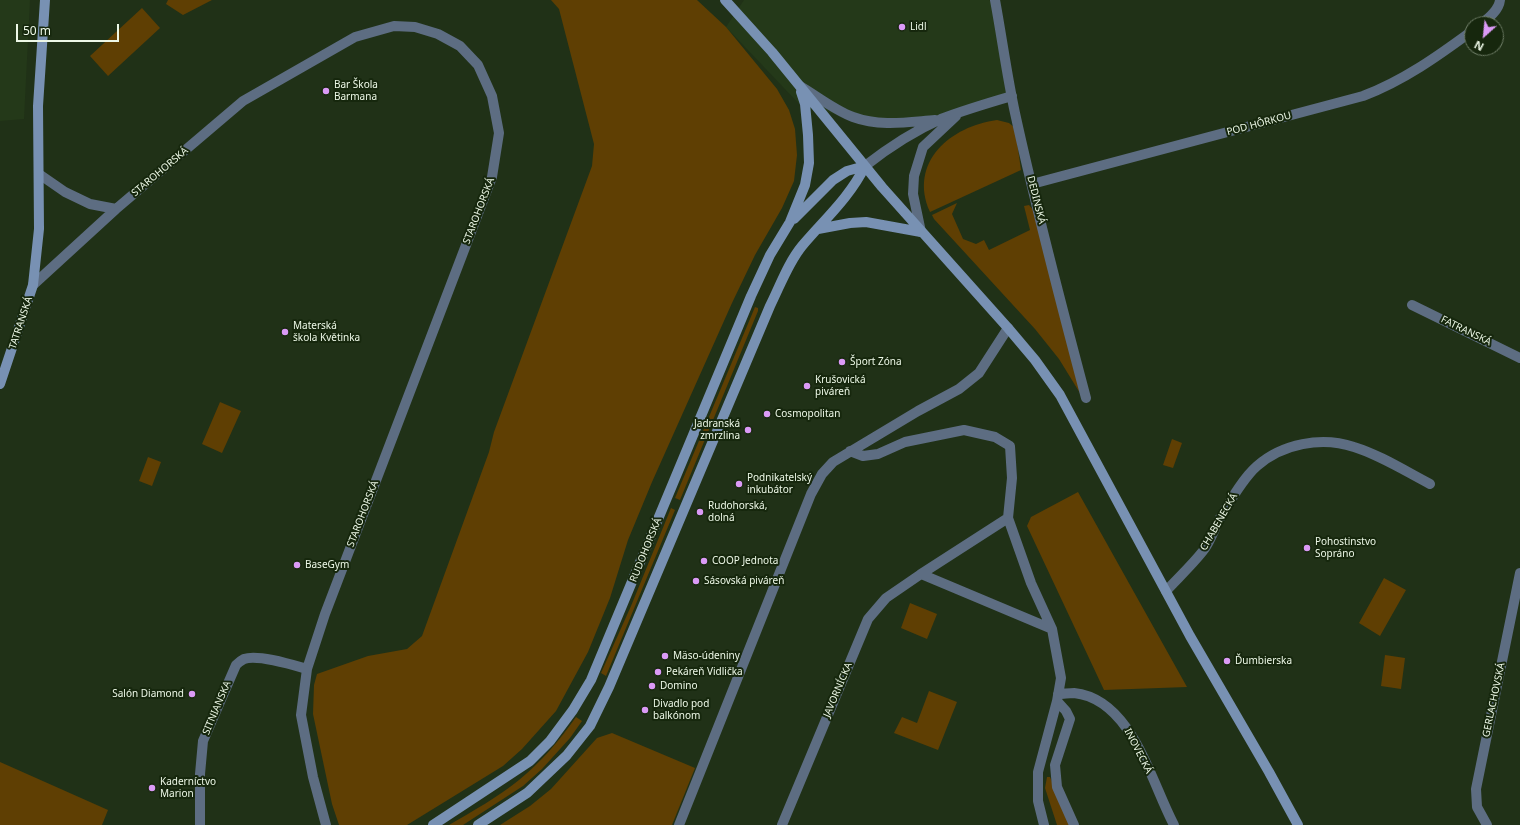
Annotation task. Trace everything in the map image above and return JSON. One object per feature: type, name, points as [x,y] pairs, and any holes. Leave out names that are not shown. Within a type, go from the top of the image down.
[{"type":"street","points":[[33,285],[39,229],[38,106],[45,0]]},
{"type":"street","points":[[725,0],[746,22],[921,232],[1008,328],[1035,360],[1060,395],[1166,591],[1298,825]]},
{"type":"street","name":"DEDINSKÁ","points":[[995,0],[1012,96],[1032,184],[1059,299],[1086,398]]},
{"type":"street","points":[[1491,16],[1500,3],[1500,0]]},
{"type":"street","name":"STAROHORSKÁ","points":[[33,285],[116,209],[243,101],[355,37],[394,26],[415,27],[438,34],[460,46],[478,65],[492,96],[500,133],[492,177],[325,614],[307,670],[301,716],[313,778],[326,825]]},
{"type":"street","name":"POD HÔRKOU","points":[[1032,184],[1363,96],[1392,84],[1464,37]]},
{"type":"street","points":[[798,84],[841,111],[854,117],[891,124],[941,120]]},
{"type":"street","name":"RUDOHORSKÁ","points":[[433,825],[530,761],[550,741],[573,710],[591,680],[751,296],[770,256],[790,222],[805,185],[808,163],[808,135],[805,104],[798,84]]},
{"type":"street","points":[[865,166],[883,152],[909,136],[941,120],[1012,96]]},
{"type":"street","points":[[921,232],[913,194],[914,176],[923,147],[960,113]]},
{"type":"street","name":"RUDOHORSKÁ","points":[[790,222],[833,180],[847,171],[865,166]]},
{"type":"street","name":"RUDOHORSKÁ","points":[[478,825],[527,793],[567,755],[590,726],[628,644],[770,306],[801,247],[818,230],[857,182],[865,166]]},
{"type":"street","points":[[39,174],[65,192],[90,204],[116,209]]},
{"type":"street","points":[[818,230],[850,223],[866,222],[921,232]]},
{"type":"street","name":"TATRANSKÁ","points":[[0,384],[33,285]]},
{"type":"street","name":"FATRANSKÁ","points":[[1412,305],[1520,358]]},
{"type":"street","points":[[679,825],[811,494],[822,474],[833,462],[850,451],[959,389],[978,372],[1008,328]]},
{"type":"street","points":[[850,451],[863,456],[878,454],[905,442],[964,430],[996,437],[1010,446],[1012,478],[1008,518],[1031,583],[1052,629],[1061,678],[1058,698],[1038,772],[1038,801],[1044,825]]},
{"type":"street","name":"CHABENECKÁ","points":[[1166,591],[1203,551],[1239,488],[1256,467],[1277,452],[1311,443],[1329,442],[1352,446],[1369,452],[1430,484]]},
{"type":"street","name":"JAVORNÍCKA","points":[[782,825],[868,619],[886,598],[1008,518]]},
{"type":"street","name":"GERLACHOVSKÁ","points":[[1487,825],[1477,807],[1476,789],[1520,573]]},
{"type":"street","points":[[921,574],[1052,629]]},
{"type":"street","name":"SITNIANSKA","points":[[200,825],[200,774],[203,741],[236,665],[244,659],[260,658],[282,662],[307,670]]},
{"type":"street","name":"INOVECKÁ","points":[[1058,698],[1074,693],[1094,699],[1115,713],[1126,727],[1136,744],[1174,825]]},
{"type":"street","points":[[1058,698],[1070,719],[1055,765],[1057,787],[1074,825]]},
{"type":"shaded area","points":[[0,0],[30,0],[24,119],[0,121]]},
{"type":"shaded area","points":[[168,0],[212,0],[183,15],[166,4]]},
{"type":"shaded area","points":[[551,0],[697,0],[726,27],[777,89],[789,110],[795,129],[797,155],[794,181],[782,208],[755,255],[732,303],[652,482],[628,540],[610,598],[588,652],[556,711],[522,749],[503,766],[407,825],[339,825],[332,804],[313,714],[314,685],[317,674],[368,656],[407,649],[422,636],[489,452],[494,432],[592,166],[594,144],[559,9]]},
{"type":"shaded area","points":[[744,0],[989,0],[992,3],[1007,99],[944,123],[863,120],[802,107],[726,27]]},
{"type":"shaded area","points":[[142,8],[160,28],[108,76],[90,56]]},
{"type":"shaded area","points":[[997,120],[1009,123],[1015,128],[1021,170],[930,212],[925,194],[925,177],[929,162],[938,150],[950,139],[964,130]]},
{"type":"shaded area","points":[[957,203],[952,214],[963,239],[976,244],[984,240],[989,250],[1030,230],[1024,206],[1029,205],[1035,212],[1083,398],[1059,359],[1035,329],[934,219],[932,215]]},
{"type":"shaded area","points":[[755,307],[758,308],[758,311],[680,500],[675,498]]},
{"type":"shaded area","points":[[220,402],[241,411],[222,453],[202,444]]},
{"type":"shaded area","points":[[1172,439],[1182,443],[1173,468],[1163,465]]},
{"type":"shaded area","points":[[148,457],[161,462],[152,486],[139,481]]},
{"type":"shaded area","points":[[1078,492],[1187,687],[1104,690],[1027,526],[1031,517]]},
{"type":"shaded area","points":[[671,508],[675,510],[606,676],[601,673],[631,606]]},
{"type":"shaded area","points":[[1384,578],[1406,590],[1380,636],[1359,623]]},
{"type":"shaded area","points":[[910,603],[937,614],[927,639],[901,628]]},
{"type":"shaded area","points":[[1385,655],[1405,658],[1401,689],[1381,686]]},
{"type":"shaded area","points":[[929,691],[957,702],[938,750],[894,733],[902,717],[917,723]]},
{"type":"shaded area","points":[[576,717],[582,721],[570,738],[542,769],[523,786],[463,825],[449,825],[494,798],[519,780],[550,750]]},
{"type":"shaded area","points":[[612,733],[695,768],[672,825],[500,825],[530,806],[551,789],[597,738]]},
{"type":"shaded area","points":[[0,762],[108,810],[102,825],[0,825]]},
{"type":"shaded area","points":[[1047,777],[1050,777],[1070,825],[1057,825],[1045,788]]},
{"type":"place","name":"Lidl","points":[[902,27]]},
{"type":"place","name":"Bar Škola Barmana","points":[[326,91]]},
{"type":"place","name":"Materská škola Květinka","points":[[285,332]]},
{"type":"place","name":"Šport Zóna","points":[[842,362]]},
{"type":"place","name":"Krušovická piváreň","points":[[807,386]]},
{"type":"place","name":"Cosmopolitan","points":[[767,414]]},
{"type":"place","name":"Jadranská zmrzlina","points":[[748,430]]},
{"type":"place","name":"Podnikatelský inkubátor","points":[[739,484]]},
{"type":"place","name":"Rudohorská, dolná","points":[[700,512]]},
{"type":"place","name":"Pohostinstvo Sopráno","points":[[1307,548]]},
{"type":"place","name":"COOP Jednota","points":[[704,561]]},
{"type":"place","name":"BaseGym","points":[[297,565]]},
{"type":"place","name":"Sásovská piváreň","points":[[696,581]]},
{"type":"place","name":"Mäso-údeniny","points":[[665,656]]},
{"type":"place","name":"Ďumbierska","points":[[1227,661]]},
{"type":"place","name":"Pekáreň Vidlička","points":[[658,672]]},
{"type":"place","name":"Domino","points":[[652,686]]},
{"type":"place","name":"Salón Diamond","points":[[192,694]]},
{"type":"place","name":"Divadlo pod balkónom","points":[[645,710]]},
{"type":"place","name":"Kaderníctvo Marion","points":[[152,788]]}]
